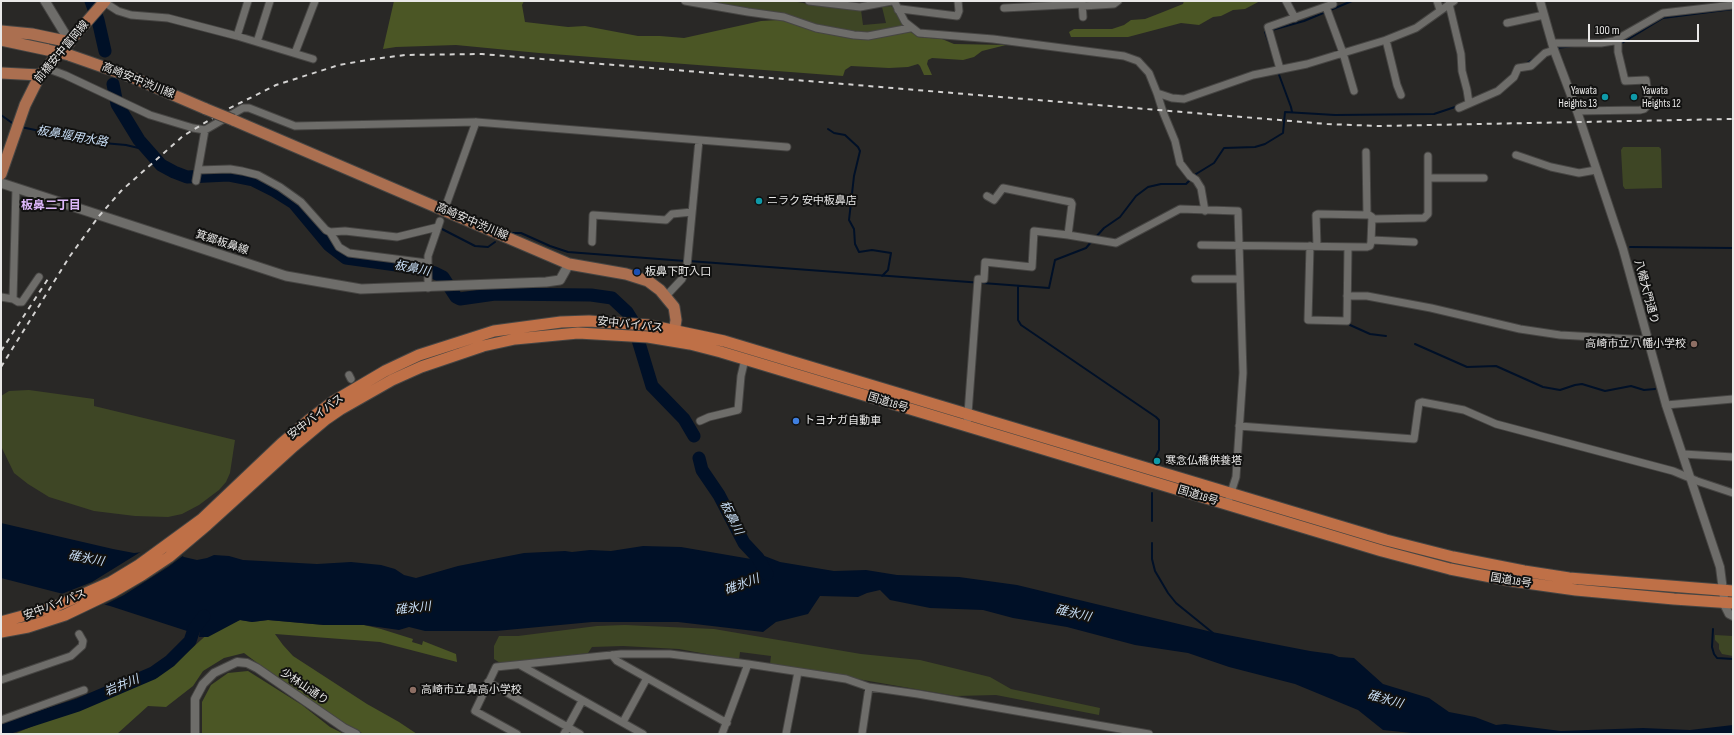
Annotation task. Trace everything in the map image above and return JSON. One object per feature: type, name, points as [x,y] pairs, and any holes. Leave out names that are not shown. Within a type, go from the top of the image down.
[{"type":"highway","name":"安中バイパス","points":[[5,622],[52,608],[81,596],[139,565],[202,519],[280,444],[308,420],[334,401],[385,371],[419,355],[494,331],[555,322],[589,321],[624,323],[675,330]]},
{"type":"highway","name":"国道18号","points":[[675,330],[724,341],[1386,540],[1483,564],[1524,572],[1569,578],[1728,591]]},
{"type":"highway","name":"安中バイパス","points":[[1,632],[28,627],[65,615],[91,603],[142,575],[169,557],[207,525],[294,446],[341,408],[392,380],[421,367],[483,346],[515,339],[552,335],[578,333],[642,337],[673,342]]},
{"type":"highway","name":"国道18号","points":[[673,342],[696,346],[745,359],[1382,551],[1481,576],[1576,590],[1728,603]]},
{"type":"main road","points":[[45,1],[70,42]]},
{"type":"main road","name":"前橋安中富岡線","points":[[1,174],[25,105],[43,72],[105,1]]},
{"type":"main road","points":[[1,31],[32,34],[70,42]]},
{"type":"main road","name":"高崎安中渋川線","points":[[1,40],[48,50],[116,71],[569,264],[640,278],[653,284],[666,296],[674,307],[675,330],[673,342]]},
{"type":"main road","points":[[1,73],[43,72]]},
{"type":"main road","name":"箕郷板鼻線","points":[[1,183],[94,215],[286,276],[361,289],[428,288],[555,281],[560,280],[569,264]]},
{"type":"street","points":[[105,1],[118,11],[131,15],[168,18],[295,52],[313,59]]},
{"type":"street","points":[[237,36],[248,1]]},
{"type":"street","points":[[257,42],[270,1]]},
{"type":"street","points":[[295,52],[315,1]]},
{"type":"street","points":[[685,1],[716,4],[784,17],[816,28],[854,35],[875,35],[910,28]]},
{"type":"street","points":[[810,1],[860,7],[893,1],[904,22],[910,28],[919,33],[993,39],[1124,56],[1138,61],[1146,68],[1157,92],[1163,112],[1175,141],[1180,163],[1201,188],[1205,211]]},
{"type":"street","points":[[898,10],[901,9],[957,16],[959,11],[958,1]]},
{"type":"street","points":[[1004,8],[1114,4],[1118,1]]},
{"type":"street","points":[[1286,1],[1295,18]]},
{"type":"street","points":[[1437,1],[1440,10]]},
{"type":"street","name":"八幡大門通り","points":[[1540,1],[1553,46],[1577,111],[1623,249],[1666,405],[1728,591],[1728,603]]},
{"type":"street","points":[[1157,92],[1172,98],[1184,99],[1253,75],[1307,64],[1386,40],[1416,28],[1451,3],[1461,54],[1462,71],[1469,103]]},
{"type":"street","points":[[1083,4],[1083,17]]},
{"type":"street","points":[[1459,108],[1498,91],[1514,77],[1518,68],[1531,66],[1553,46],[1601,43],[1618,40],[1663,13],[1729,4]]},
{"type":"street","points":[[1280,69],[1268,27],[1330,5],[1354,91]]},
{"type":"street","points":[[1507,23],[1544,15]]},
{"type":"street","points":[[1386,40],[1397,85],[1401,95]]},
{"type":"street","points":[[1577,111],[1644,110],[1648,104],[1646,80],[1625,81],[1618,52],[1618,40]]},
{"type":"street","points":[[43,72],[116,99],[150,115],[193,128],[205,130],[243,108],[249,108],[295,126],[476,122],[787,147]]},
{"type":"street","points":[[445,208],[476,122]]},
{"type":"street","points":[[196,181],[205,130]]},
{"type":"street","points":[[666,296],[682,279],[685,273],[699,140]]},
{"type":"street","points":[[1201,245],[1370,246],[1371,240],[1366,152]]},
{"type":"street","points":[[1516,155],[1551,167],[1579,173],[1596,170]]},
{"type":"street","points":[[1348,247],[1347,321],[1308,320],[1316,215],[1424,218],[1428,214],[1428,156]]},
{"type":"street","points":[[198,171],[230,169],[258,176],[292,194],[326,230],[330,232],[339,247],[350,253],[427,265]]},
{"type":"street","points":[[1428,178],[1484,178]]},
{"type":"street","points":[[13,299],[16,188]]},
{"type":"street","points":[[987,196],[994,200],[1003,188],[1071,202],[1068,235]]},
{"type":"street","points":[[967,427],[978,278],[984,279],[985,262],[1032,267],[1034,231],[1116,243],[1180,209],[1238,211],[1239,279],[1244,359],[1236,477],[1227,505]]},
{"type":"street","points":[[592,242],[594,215],[666,220],[672,214],[692,212]]},
{"type":"street","points":[[330,232],[345,231],[397,237],[439,224],[428,256],[428,288]]},
{"type":"street","points":[[1371,240],[1414,242]]},
{"type":"street","points":[[1,297],[22,302],[39,277]]},
{"type":"street","points":[[1195,279],[1239,279]]},
{"type":"street","points":[[1347,296],[1367,296],[1431,308],[1520,329],[1560,335],[1649,340]]},
{"type":"street","points":[[700,421],[709,417],[738,410],[741,376],[745,359]]},
{"type":"street","points":[[1666,405],[1733,399]]},
{"type":"street","points":[[1239,426],[1414,439],[1419,403],[1422,402],[1464,410],[1496,424],[1673,471],[1733,493]]},
{"type":"street","points":[[1683,454],[1733,457]]},
{"type":"street","points":[[1728,603],[1729,614],[1733,616]]},
{"type":"street","points":[[1,680],[71,656],[82,646],[83,641],[79,634]]},
{"type":"street","points":[[517,734],[475,711],[488,682],[496,667],[499,665],[520,665],[612,655],[670,654],[846,679],[869,687],[918,694],[1103,731],[1149,734]]},
{"type":"street","points":[[612,655],[617,661],[727,723]]},
{"type":"street","name":"少林山通り","points":[[195,734],[195,699],[202,684],[214,673],[237,662],[247,663],[257,668],[344,728],[356,734]]},
{"type":"street","points":[[722,734],[748,664]]},
{"type":"street","points":[[520,665],[643,734]]},
{"type":"street","points":[[786,734],[798,672]]},
{"type":"street","points":[[623,722],[647,678]]},
{"type":"street","points":[[488,682],[580,734]]},
{"type":"street","points":[[862,734],[869,687]]},
{"type":"street","points":[[1,720],[84,690]]},
{"type":"street","points":[[564,734],[582,700]]},
{"type":"green space","points":[[394,1],[524,1],[522,5],[525,22],[568,27],[585,26],[638,36],[684,38],[761,21],[778,20],[799,23],[853,37],[908,30],[918,37],[942,39],[954,44],[1006,45],[982,51],[974,57],[963,60],[932,58],[928,60],[927,64],[932,75],[924,75],[918,64],[908,67],[889,68],[851,66],[845,70],[843,76],[539,53],[456,45],[396,47],[383,49]]},
{"type":"green space","points":[[718,1],[792,1],[820,6],[861,10],[863,25],[886,23],[882,7],[891,6],[894,8],[902,27],[868,34],[854,33],[718,3]]},
{"type":"green space","points":[[1184,1],[1260,1],[1245,9],[1233,10],[1221,16],[1213,17],[1199,25],[1181,23],[1128,37],[1071,37],[1069,32],[1074,29],[1112,29],[1124,25],[1131,20],[1145,19],[1163,12],[1183,4]]},
{"type":"green space","points":[[1623,147],[1659,147],[1661,149],[1662,188],[1625,189],[1623,186],[1621,150]]},
{"type":"green space","points":[[29,390],[94,399],[94,406],[235,440],[230,473],[226,482],[219,490],[199,505],[182,514],[168,517],[135,516],[94,511],[49,497],[14,473],[1,446],[1,396],[9,391]]},
{"type":"green space","points":[[240,620],[252,622],[268,620],[324,625],[364,625],[413,639],[412,642],[422,645],[423,641],[456,654],[457,662],[380,642],[275,634],[293,656],[367,704],[417,734],[364,734],[345,725],[308,701],[244,653],[224,658],[203,671],[193,686],[166,707],[148,706],[117,734],[14,734],[147,680],[180,659],[212,630]]},
{"type":"green space","points":[[625,625],[714,629],[861,654],[920,660],[990,677],[1011,689],[1100,708],[1099,715],[996,695],[956,696],[770,664],[771,656],[740,652],[739,660],[679,649],[623,646],[592,647],[588,653],[536,660],[500,663],[494,659],[494,646],[499,636],[518,636],[597,626]]},
{"type":"green space","points":[[1715,635],[1733,636],[1733,656],[1722,654],[1719,649],[1719,644],[1715,640]]},
{"type":"green space","points":[[248,671],[302,705],[330,727],[344,734],[202,734],[202,702],[211,685],[228,673]]},
{"type":"water","name":"碓氷川","points":[[1,523],[134,553],[172,549],[184,557],[197,560],[214,555],[229,556],[243,560],[317,564],[351,562],[381,565],[395,569],[404,575],[416,578],[458,566],[524,553],[590,550],[611,551],[643,546],[681,547],[751,559],[758,558],[762,555],[780,562],[834,571],[866,570],[897,575],[959,577],[1017,585],[1212,632],[1332,654],[1339,657],[1354,658],[1383,684],[1429,698],[1449,712],[1475,717],[1496,725],[1505,724],[1561,731],[1643,728],[1690,730],[1733,725],[1733,734],[1421,734],[1383,730],[1358,710],[1295,684],[1229,667],[1188,653],[1135,645],[1067,627],[1013,618],[983,610],[930,608],[890,600],[880,590],[858,597],[820,596],[808,614],[776,622],[763,632],[678,622],[592,622],[496,631],[425,631],[409,627],[399,630],[364,625],[324,625],[268,620],[252,622],[240,620],[208,637],[199,637],[200,629],[187,631],[110,606],[1,578]]},
{"type":"pier","points":[[172,547],[184,555],[124,595],[102,606],[59,595],[92,582],[147,548]]},
{"type":"waterway","points":[[91,1],[98,20],[105,51]]},
{"type":"waterway","points":[[1272,30],[1304,21],[1352,1]]},
{"type":"waterway","points":[[1622,43],[1663,18],[1733,9]]},
{"type":"waterway","points":[[1267,32],[1265,32],[1272,52]]},
{"type":"waterway","points":[[1556,48],[1574,46]]},
{"type":"waterway","points":[[1527,63],[1535,58]]},
{"type":"waterway","points":[[1278,72],[1292,112]]},
{"type":"waterway","name":"板鼻川","points":[[113,84],[117,104],[139,140],[161,165],[187,177],[228,175],[253,180],[275,191],[294,203],[329,245],[346,258],[418,268],[435,273],[443,277],[456,297],[460,299],[495,294],[591,295],[612,298],[627,312],[632,320],[652,386],[684,419],[694,436]]},
{"type":"waterway","points":[[1095,238],[1104,228],[1120,217],[1136,196],[1148,187],[1161,184],[1186,184],[1196,174],[1214,163],[1224,148],[1255,147],[1265,144],[1283,133],[1285,112],[1335,115],[1434,114],[1458,106]]},
{"type":"waterway","name":"板鼻堰用水路","points":[[1,115],[15,125]]},
{"type":"waterway","name":"板鼻堰用水路","points":[[21,127],[92,142],[126,145],[147,150]]},
{"type":"waterway","points":[[828,129],[834,133],[845,135],[858,147],[860,151],[854,176],[849,220],[854,229],[855,244],[859,252],[872,250],[891,253],[888,270],[882,276]]},
{"type":"waterway","points":[[442,229],[475,246],[488,247],[495,242]]},
{"type":"waterway","points":[[507,233],[521,233],[568,252],[685,261]]},
{"type":"waterway","points":[[689,261],[1049,288],[1055,260],[1086,248],[1092,241]]},
{"type":"waterway","points":[[1630,247],[1733,248]]},
{"type":"waterway","points":[[1018,286],[1018,320],[1021,325],[1159,420],[1159,450],[1154,460]]},
{"type":"waterway","points":[[1350,325],[1370,334],[1386,336]]},
{"type":"waterway","points":[[1415,344],[1467,367],[1496,366],[1543,387],[1560,390],[1582,384],[1605,391],[1631,386],[1644,390],[1655,389]]},
{"type":"waterway","name":"板鼻川","points":[[699,458],[702,470],[719,495],[744,543],[758,558],[767,574]]},
{"type":"waterway","points":[[1152,493],[1152,521]]},
{"type":"waterway","points":[[1152,543],[1152,559],[1155,571],[1168,593],[1176,603],[1213,633]]},
{"type":"waterway","name":"岩井川","points":[[1,730],[78,705],[153,673],[170,661],[190,641],[194,629],[204,616]]},
{"type":"waterway","points":[[1713,629],[1712,647],[1714,654],[1717,658],[1733,659]]},
{"type":"railway","points":[[1,367],[70,256],[99,216],[121,191],[183,136],[226,110],[276,85],[339,65],[373,59],[405,55],[482,54],[1327,124],[1378,126],[1733,119]]},
{"type":"railway","points":[[1,351],[48,279]]},
{"type":"place","name":"Yawata Heights 13","points":[[1605,97]]},
{"type":"place","name":"Yawata Heights 12","points":[[1634,97]]},
{"type":"place","name":"ニラク 安中板鼻店","points":[[759,201]]},
{"type":"place","name":"板鼻下町入口","points":[[637,272]]},
{"type":"place","name":"高崎市立 八幡小学校","points":[[1694,344]]},
{"type":"place","name":"トヨナガ自動車","points":[[796,421]]},
{"type":"place","name":"寒念仏橋供養塔","points":[[1157,461]]},
{"type":"place","name":"高崎市立 鼻高小学校","points":[[413,690]]},
{"type":"district","name":"板鼻二丁目","points":[[51,206]]}]
